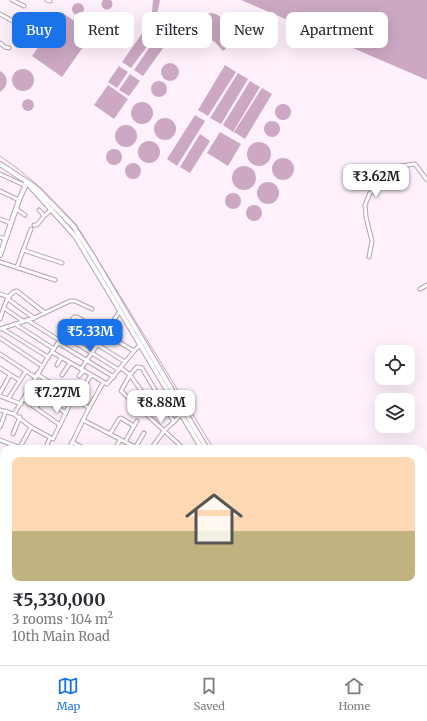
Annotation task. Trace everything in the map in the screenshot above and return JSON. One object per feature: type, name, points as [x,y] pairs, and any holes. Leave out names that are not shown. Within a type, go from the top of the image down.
[{"type":"main road","points":[[0,164],[26,184],[52,209],[74,236],[140,345],[204,445]]},
{"type":"main road","points":[[0,255],[10,223],[26,184]]},
{"type":"main road","points":[[26,184],[35,187],[76,231],[124,308],[200,445]]},
{"type":"street","points":[[12,0],[24,6]]},
{"type":"street","points":[[0,14],[12,21]]},
{"type":"street","points":[[0,43],[9,48]]},
{"type":"street","points":[[369,257],[372,241],[366,217],[365,205],[370,193],[382,184],[389,173],[401,166],[415,164],[427,180]]},
{"type":"street","points":[[0,174],[26,184]]},
{"type":"street","points":[[0,191],[19,200]]},
{"type":"street","points":[[16,209],[25,215]]},
{"type":"street","points":[[34,225],[37,225],[52,209]]},
{"type":"street","points":[[39,210],[44,216]]},
{"type":"street","points":[[0,219],[10,223]]},
{"type":"street","points":[[17,267],[31,229]]},
{"type":"street","points":[[0,237],[5,239]]},
{"type":"street","points":[[23,250],[62,263]]},
{"type":"street","points":[[0,262],[55,280]]},
{"type":"street","points":[[420,289],[427,285]]},
{"type":"street","points":[[0,319],[2,310],[8,298],[11,293],[16,291],[45,313]]},
{"type":"street","points":[[0,294],[8,298],[34,318]]},
{"type":"street","points":[[2,329],[34,318],[72,301],[92,309]]},
{"type":"street","points":[[2,310],[25,320],[114,377]]},
{"type":"street","points":[[79,376],[97,344],[120,311]]},
{"type":"street","points":[[14,414],[42,366],[75,317],[78,317],[134,351]]},
{"type":"street","points":[[15,324],[62,358],[103,383],[108,384],[140,345]]},
{"type":"street","points":[[68,326],[125,362]]},
{"type":"street","points":[[2,329],[48,357]]},
{"type":"street","points":[[63,335],[130,375],[153,407],[155,408],[163,403]]},
{"type":"street","points":[[0,338],[42,366]]},
{"type":"street","points":[[0,354],[88,408]]},
{"type":"street","points":[[57,365],[62,358]]},
{"type":"street","points":[[62,375],[70,363]]},
{"type":"street","points":[[0,368],[19,380]]},
{"type":"street","points":[[174,422],[142,368],[137,368],[130,375],[121,391],[180,445]]},
{"type":"street","points":[[8,399],[26,371]]},
{"type":"street","points":[[0,393],[10,375]]},
{"type":"street","points":[[82,390],[91,375]]},
{"type":"street","points":[[71,445],[88,408],[103,383]]},
{"type":"street","points":[[0,396],[20,404]]},
{"type":"street","points":[[36,408],[41,397],[66,413]]},
{"type":"street","points":[[47,445],[50,438],[54,438],[73,398]]},
{"type":"street","points":[[23,399],[60,425]]},
{"type":"street","points":[[0,410],[20,417],[32,427],[50,438]]},
{"type":"street","points":[[0,425],[6,411]]},
{"type":"street","points":[[162,415],[168,411]]},
{"type":"street","points":[[154,445],[164,431],[183,413]]},
{"type":"street","points":[[13,434],[20,417]]},
{"type":"street","points":[[110,434],[120,418],[134,426]]},
{"type":"street","points":[[83,420],[131,445]]},
{"type":"street","points":[[125,442],[137,421]]},
{"type":"street","points":[[23,445],[32,427]]},
{"type":"street","points":[[138,445],[144,433]]},
{"type":"street","points":[[0,440],[12,445]]},
{"type":"street","points":[[117,445],[120,440]]},
{"type":"street","points":[[72,442],[77,445]]},
{"type":"shaded area","points":[[105,-1],[109,-1],[111,0],[111,8],[105,9],[102,6],[102,2]]},
{"type":"shaded area","points":[[153,0],[160,0],[157,12],[152,12]]},
{"type":"shaded area","points":[[241,0],[427,0],[427,80],[353,48],[388,48],[388,12],[286,12],[286,19],[278,16],[278,12],[269,12]]},
{"type":"shaded area","points":[[78,3],[83,7],[82,12],[74,13],[72,9],[74,5]]},
{"type":"shaded area","points":[[212,14],[220,17],[220,48],[212,41]]},
{"type":"shaded area","points":[[66,15],[74,21],[74,48],[82,48],[62,77],[32,56],[38,48],[66,48]]},
{"type":"shaded area","points":[[142,34],[142,48],[146,48],[131,68],[122,62],[132,48],[134,48],[134,45]]},
{"type":"shaded area","points":[[149,48],[163,48],[143,76],[134,70]]},
{"type":"shaded area","points":[[220,48],[226,48],[226,49],[223,51]]},
{"type":"shaded area","points":[[170,63],[176,66],[179,72],[176,78],[170,81],[164,78],[161,72],[164,66]]},
{"type":"shaded area","points":[[225,65],[236,72],[208,116],[198,110]]},
{"type":"shaded area","points":[[119,66],[128,72],[117,88],[108,82]]},
{"type":"shaded area","points":[[19,69],[27,69],[34,76],[34,84],[27,91],[19,91],[12,84],[12,76]]},
{"type":"shaded area","points":[[0,71],[3,73],[7,81],[5,87],[0,92]]},
{"type":"shaded area","points":[[238,73],[248,79],[221,124],[210,118]]},
{"type":"shaded area","points":[[130,74],[140,81],[129,96],[119,90]]},
{"type":"shaded area","points":[[156,81],[162,81],[167,86],[165,95],[162,97],[156,97],[151,92],[151,86]]},
{"type":"shaded area","points":[[250,81],[260,87],[233,132],[223,125]]},
{"type":"shaded area","points":[[108,85],[128,99],[114,119],[94,105]]},
{"type":"shaded area","points":[[262,88],[272,94],[245,139],[234,132]]},
{"type":"shaded area","points":[[28,99],[32,101],[34,105],[32,109],[28,111],[24,109],[22,105],[24,101]]},
{"type":"shaded area","points":[[138,102],[146,102],[153,109],[153,117],[146,124],[138,124],[131,117],[131,109]]},
{"type":"shaded area","points":[[280,104],[286,104],[291,109],[289,118],[286,120],[280,120],[275,115],[275,109]]},
{"type":"shaded area","points":[[195,115],[205,121],[177,166],[167,159]]},
{"type":"shaded area","points":[[161,118],[169,118],[176,125],[176,133],[169,140],[161,140],[154,133],[154,125]]},
{"type":"shaded area","points":[[269,121],[275,121],[280,126],[278,135],[275,137],[269,137],[264,132],[264,126]]},
{"type":"shaded area","points":[[122,125],[130,125],[137,132],[137,140],[130,147],[122,147],[115,140],[115,132]]},
{"type":"shaded area","points":[[220,132],[241,144],[228,166],[207,153]]},
{"type":"shaded area","points":[[200,134],[210,141],[190,173],[180,167]]},
{"type":"shaded area","points":[[145,141],[153,141],[160,148],[160,156],[153,163],[145,163],[138,156],[138,148]]},
{"type":"shaded area","points":[[259,142],[267,146],[271,154],[267,162],[259,166],[251,162],[247,154],[251,146]]},
{"type":"shaded area","points":[[114,149],[120,151],[122,157],[120,163],[114,165],[108,163],[106,157],[108,151]]},
{"type":"shaded area","points":[[283,158],[291,161],[294,169],[291,177],[283,180],[275,177],[272,169],[275,161]]},
{"type":"shaded area","points":[[133,163],[139,165],[141,171],[139,177],[133,179],[127,177],[125,171],[127,165]]},
{"type":"shaded area","points":[[244,166],[252,170],[256,178],[252,186],[244,190],[236,186],[232,178],[236,170]]},
{"type":"shaded area","points":[[268,182],[276,185],[279,193],[276,201],[268,204],[260,201],[257,193],[260,185]]},
{"type":"shaded area","points":[[230,193],[236,193],[241,198],[239,207],[236,209],[230,209],[225,204],[225,198]]},
{"type":"shaded area","points":[[251,205],[257,205],[262,210],[260,219],[257,221],[251,221],[246,216],[246,210]]},
{"type":"waterway","points":[[0,156],[41,188],[76,224],[212,445]]}]
